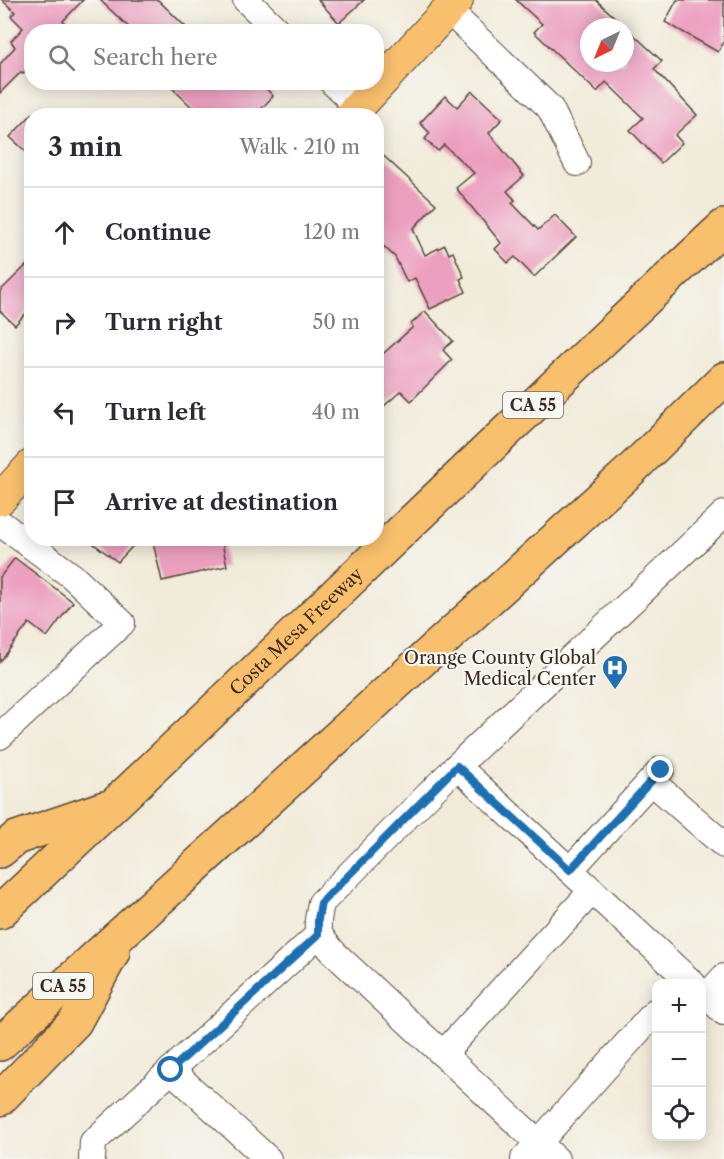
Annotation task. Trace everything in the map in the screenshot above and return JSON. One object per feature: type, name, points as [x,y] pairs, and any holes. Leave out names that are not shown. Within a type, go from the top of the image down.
[{"type":"highway","name":"Costa Mesa Freeway","points":[[0,912],[550,388],[724,226]]},
{"type":"highway","name":"CA 55","points":[[0,1044],[630,471],[724,379]]},
{"type":"highway","points":[[0,851],[16,838],[114,805]]},
{"type":"highway","points":[[0,1099],[75,1022],[126,927]]},
{"type":"main road","points":[[384,79],[452,5]]},
{"type":"main road","points":[[357,108],[373,90]]},
{"type":"main road","points":[[0,499],[24,474]]},
{"type":"street","points":[[246,0],[271,24]]},
{"type":"street","points":[[452,5],[550,108],[577,163]]},
{"type":"street","points":[[338,90],[352,108]]},
{"type":"street","points":[[652,1017],[540,1154],[443,1054],[335,954],[318,935],[318,919],[321,903],[457,766],[724,514]]},
{"type":"street","points":[[0,523],[24,541]]},
{"type":"street","points":[[0,736],[122,623],[72,576],[31,546]]},
{"type":"street","points":[[457,766],[686,979]]},
{"type":"street","points":[[570,870],[656,775],[724,845]]},
{"type":"street","points":[[443,1054],[592,891]]},
{"type":"street","points":[[92,1159],[93,1142],[318,935]]},
{"type":"street","points":[[706,987],[724,977]]},
{"type":"street","points":[[171,1070],[268,1159]]},
{"type":"building","points":[[2,0],[83,0],[63,21],[66,24],[24,24],[24,72],[21,72],[0,93],[0,64],[15,47],[11,41],[23,28],[11,16],[15,12]]},
{"type":"building","points":[[100,0],[158,0],[183,24],[126,24]]},
{"type":"building","points":[[318,0],[364,0],[339,23]]},
{"type":"building","points":[[516,0],[596,0],[615,18],[580,18],[580,72],[634,72],[634,35],[662,61],[654,69],[697,115],[675,135],[682,143],[661,163],[630,130],[643,118],[606,82],[597,92],[534,32],[542,24]]},
{"type":"building","points":[[677,0],[724,0],[724,42],[718,52],[665,22]]},
{"type":"building","points":[[174,90],[267,90],[273,96],[262,108],[193,108]]},
{"type":"building","points":[[472,91],[502,119],[489,133],[524,176],[507,191],[515,200],[512,203],[538,230],[555,215],[576,237],[534,277],[515,257],[508,263],[495,249],[501,243],[456,188],[474,173],[444,145],[438,151],[425,139],[430,133],[420,123],[445,96],[457,107]]},
{"type":"building","points":[[24,122],[24,150],[10,137]]},
{"type":"building","points":[[384,156],[436,204],[413,229],[425,255],[445,245],[449,254],[453,252],[464,277],[460,279],[466,292],[430,309],[415,278],[407,282],[395,257],[384,247]]},
{"type":"building","points":[[24,268],[24,315],[15,325],[0,311],[0,291]]},
{"type":"building","points":[[425,311],[453,341],[443,350],[452,360],[411,401],[401,391],[384,406],[384,353],[413,327],[411,324]]},
{"type":"building","points":[[97,546],[133,546],[118,562]]},
{"type":"building","points":[[154,546],[223,546],[227,566],[162,581]]},
{"type":"building","points":[[15,558],[73,602],[47,637],[29,623],[0,662],[0,577]]},
{"type":"place","name":"Orange County Global Medical Center","points":[[615,691]]},
{"type":"route","points":[[171,1070],[318,935],[321,903],[457,766],[570,870],[661,770]]}]
